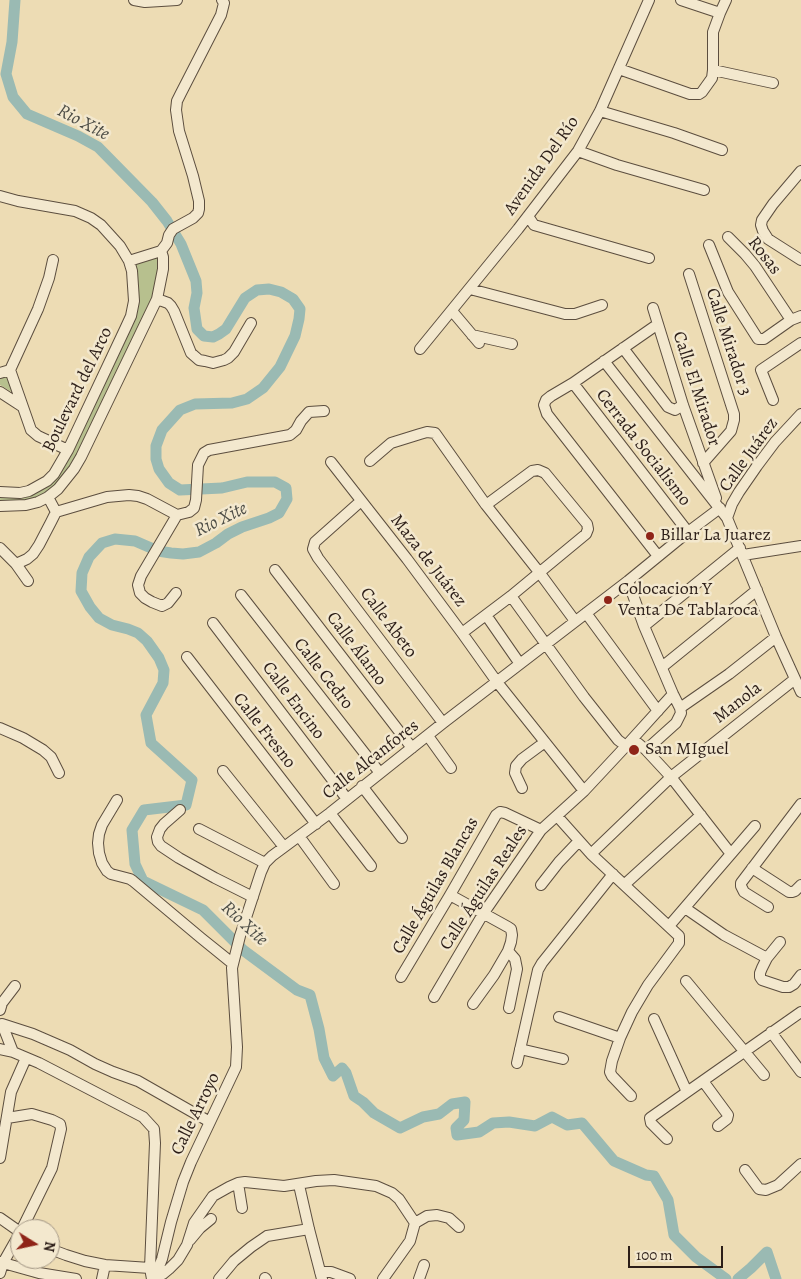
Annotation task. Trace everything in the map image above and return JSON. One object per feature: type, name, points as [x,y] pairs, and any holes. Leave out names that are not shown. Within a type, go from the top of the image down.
[{"type":"street","points":[[134,0],[145,2],[177,0]]},
{"type":"street","points":[[0,196],[75,211],[91,218],[101,225],[120,246],[129,261],[161,251],[168,242],[173,229],[196,216],[200,205],[178,126],[176,110],[178,101],[221,15],[224,3],[222,0]]},
{"type":"street","name":"Avenida Del Río","points":[[420,349],[470,289],[578,151],[600,111],[649,0]]},
{"type":"street","points":[[681,0],[720,13]]},
{"type":"street","points":[[619,69],[690,94],[699,94],[712,78],[713,32],[726,0]]},
{"type":"street","points":[[713,70],[773,83]]},
{"type":"street","points":[[600,111],[674,133],[722,150]]},
{"type":"street","points":[[578,151],[617,165],[704,190]]},
{"type":"street","points":[[801,171],[762,220],[761,225],[768,239],[801,260]]},
{"type":"street","points":[[528,216],[534,224],[649,258]]},
{"type":"street","name":"Rosas","points":[[728,237],[745,254],[796,318]]},
{"type":"street","points":[[709,245],[728,292],[758,339],[764,339],[796,318]]},
{"type":"street","name":"Boulevard del Arco","points":[[0,506],[26,505],[48,497],[65,481],[81,457],[156,302],[163,269],[161,251]]},
{"type":"street","points":[[53,260],[38,309],[5,372],[23,407],[31,430],[68,450]]},
{"type":"street","name":"Boulevard del Arco","points":[[0,492],[20,493],[39,486],[54,474],[68,450],[131,316],[133,307],[132,271],[129,261]]},
{"type":"street","name":"Calle Mirador 3","points":[[689,274],[734,414],[731,430],[703,463]]},
{"type":"street","points":[[470,289],[565,314],[575,314],[602,306]]},
{"type":"street","points":[[133,307],[156,302],[168,304],[174,311],[191,353],[199,360],[205,361],[213,362],[228,358],[234,352],[251,323]]},
{"type":"street","name":"Calle El Mirador","points":[[653,308],[703,463],[720,508]]},
{"type":"street","points":[[452,311],[476,339],[512,344]]},
{"type":"street","points":[[658,324],[551,396],[544,405],[548,414],[658,556]]},
{"type":"street","points":[[773,400],[761,370],[801,344]]},
{"type":"street","points":[[623,348],[670,409],[675,410],[684,405]]},
{"type":"street","points":[[604,362],[728,518],[776,637],[801,692]]},
{"type":"street","name":"Cerrada Socialismo","points":[[573,383],[688,532]]},
{"type":"street","points":[[0,392],[23,407]]},
{"type":"street","points":[[16,564],[27,559],[40,545],[56,512],[107,497],[129,495],[147,499],[177,515],[189,512],[194,508],[198,465],[204,453],[209,450],[284,437],[293,433],[309,412],[324,411]]},
{"type":"street","name":"Calle Juárez","points":[[728,518],[732,504],[757,466],[775,442],[801,414]]},
{"type":"street","points":[[370,462],[391,444],[420,434],[435,433],[486,505],[575,621]]},
{"type":"street","name":"Maza de Juárez","points":[[330,462],[407,559],[497,682],[584,791]]},
{"type":"street","points":[[462,632],[511,596],[586,534],[588,529],[587,524],[545,473],[538,470],[532,471],[486,505]]},
{"type":"street","points":[[48,497],[56,512]]},
{"type":"street","name":"Calle Abeto","points":[[361,501],[315,542],[313,549],[443,723]]},
{"type":"street","name":"Calle Alcanfores","points":[[265,863],[720,508]]},
{"type":"street","points":[[176,593],[168,603],[162,606],[152,602],[140,593],[138,585],[141,576],[177,515]]},
{"type":"street","points":[[644,626],[741,551],[801,546]]},
{"type":"street","points":[[0,548],[16,564],[28,581]]},
{"type":"street","name":"Calle Álamo","points":[[275,570],[412,748]]},
{"type":"street","points":[[628,581],[644,626],[681,713],[676,723],[646,750]]},
{"type":"street","points":[[662,667],[757,590]]},
{"type":"street","name":"Calle Cedro","points":[[241,595],[380,773]]},
{"type":"street","points":[[511,596],[606,726],[618,740],[646,750],[671,776],[730,854]]},
{"type":"street","points":[[586,613],[658,710]]},
{"type":"street","points":[[486,615],[520,664]]},
{"type":"street","name":"Calle Encino","points":[[213,623],[347,799]]},
{"type":"street","points":[[680,708],[729,674],[776,637]]},
{"type":"street","name":"Calle Fresno","points":[[187,658],[316,824]]},
{"type":"street","name":"Manola","points":[[591,854],[671,776],[794,679]]},
{"type":"street","name":"Calle Águilas Reales","points":[[434,997],[483,914],[541,830],[584,791],[673,694]]},
{"type":"street","points":[[0,728],[23,738],[43,750],[51,757],[58,773]]},
{"type":"street","points":[[428,736],[451,768]]},
{"type":"street","points":[[522,788],[515,773],[516,766],[522,759],[545,742]]},
{"type":"street","points":[[223,771],[284,848]]},
{"type":"street","points":[[362,786],[402,838]]},
{"type":"street","points":[[117,800],[102,825],[99,834],[99,853],[107,871],[133,881],[201,938],[233,959]]},
{"type":"street","points":[[768,907],[744,892],[741,886],[743,880],[801,804]]},
{"type":"street","points":[[180,810],[164,824],[158,834],[157,840],[161,846],[215,878],[253,897]]},
{"type":"street","name":"Calle Águilas Blancas","points":[[401,977],[496,815],[500,812],[505,813],[541,830]]},
{"type":"street","points":[[330,813],[371,866]]},
{"type":"street","points":[[624,885],[701,815]]},
{"type":"street","points":[[557,816],[591,854],[679,936],[679,943],[648,985],[632,1012],[612,1061],[610,1072],[612,1076],[631,1096]]},
{"type":"street","points":[[669,926],[754,826]]},
{"type":"street","points":[[199,829],[265,863]]},
{"type":"street","points":[[299,836],[334,884]]},
{"type":"street","points":[[541,885],[558,862],[579,840]]},
{"type":"street","name":"Calle Arroyo","points":[[153,1275],[162,1259],[179,1193],[191,1162],[235,1071],[237,1047],[232,974],[233,959],[265,863]]},
{"type":"street","points":[[752,868],[789,892],[792,892],[801,884]]},
{"type":"street","points":[[517,1063],[538,970],[542,962],[613,874]]},
{"type":"street","points":[[450,895],[508,927],[512,934],[508,951],[494,975],[473,1004]]},
{"type":"street","points":[[685,908],[724,935],[767,958]]},
{"type":"street","points":[[780,942],[767,958],[760,977],[762,980],[783,987],[789,987],[801,975]]},
{"type":"street","points":[[508,951],[515,959],[517,969],[509,1008]]},
{"type":"street","points":[[686,981],[764,1075]]},
{"type":"street","points":[[0,1010],[2,1003],[15,986]]},
{"type":"street","points":[[667,1139],[654,1126],[650,1118],[801,1012]]},
{"type":"street","points":[[559,1017],[620,1038]]},
{"type":"street","points":[[654,1019],[687,1092]]},
{"type":"street","points":[[1,1021],[70,1050],[113,1072],[138,1081],[210,1122]]},
{"type":"street","points":[[1,1021],[13,1052]]},
{"type":"street","points":[[771,1032],[801,1072]]},
{"type":"street","points":[[0,1048],[39,1063],[142,1117],[154,1129],[153,1275]]},
{"type":"street","points":[[520,1049],[563,1059]]},
{"type":"street","points":[[0,1158],[11,1092],[26,1058]]},
{"type":"street","points":[[703,1081],[728,1115],[727,1119],[718,1126]]},
{"type":"street","points":[[6,1118],[32,1114],[60,1124],[61,1129],[52,1168],[27,1219]]},
{"type":"street","points":[[745,1170],[759,1189],[766,1190],[778,1185],[801,1164]]},
{"type":"street","points":[[60,1253],[85,1261],[153,1275],[163,1274],[178,1260],[194,1223],[208,1201],[218,1192],[245,1182],[284,1186],[334,1180],[376,1186],[385,1189],[399,1199],[415,1223]]},
{"type":"street","points":[[238,1184],[242,1208]]},
{"type":"street","points":[[299,1184],[321,1276],[331,1272],[350,1279]]},
{"type":"street","points":[[383,1279],[410,1241],[415,1223],[427,1216],[437,1215],[449,1218],[459,1227]]},
{"type":"street","points":[[186,1245],[200,1228],[211,1219]]},
{"type":"street","points":[[219,1279],[234,1261],[267,1236],[309,1229]]},
{"type":"street","points":[[10,1250],[1,1266],[39,1276],[76,1279]]},
{"type":"street","points":[[102,1279],[105,1264]]},
{"type":"street","points":[[419,1279],[424,1265]]},
{"type":"green space","points":[[161,251],[160,285],[81,457],[48,497],[0,506],[0,492],[8,493],[47,481],[131,316],[130,265]]},
{"type":"green space","points":[[8,374],[15,394],[0,385],[0,376]]},
{"type":"waterway","name":"Rio Xite","points":[[15,0],[12,42],[6,74],[13,97],[27,114],[78,136],[98,147],[152,202],[167,221],[181,244],[196,281],[197,293],[194,308],[197,329],[204,336],[213,337],[219,334],[226,329],[245,298],[257,290],[269,289],[281,292],[293,299],[300,309],[295,336],[280,367],[263,388],[247,399],[232,403],[195,404],[180,410],[162,430],[156,446],[156,459],[159,469],[169,483],[180,490],[222,488],[247,482],[275,482],[286,488],[287,499],[279,513],[242,527],[199,552],[183,554],[158,551],[135,541],[115,539],[102,543],[89,557],[82,573],[81,591],[99,618],[112,625],[138,633],[147,641],[159,658],[164,670],[163,683],[146,715],[151,743],[192,780],[186,805],[144,810],[132,830],[135,864],[143,881],[203,910],[243,950],[297,990],[310,995],[324,1058],[333,1076],[342,1068],[346,1073],[354,1096],[374,1113],[400,1128],[423,1117],[439,1114],[452,1104],[465,1102],[464,1120],[456,1128],[457,1135],[479,1132],[493,1123],[509,1122],[535,1126],[552,1117],[567,1125],[582,1123],[614,1161],[646,1175],[654,1176],[668,1200],[674,1235],[696,1257],[726,1279]]},
{"type":"waterway","name":"Rio Xite","points":[[738,1279],[767,1252],[776,1279]]},
{"type":"place","name":"Billar La Juarez","points":[[650,536]]},
{"type":"place","name":"Colocacion Y Venta De Tablaroca","points":[[608,600]]},
{"type":"place","name":"San MIguel","points":[[634,750]]}]
